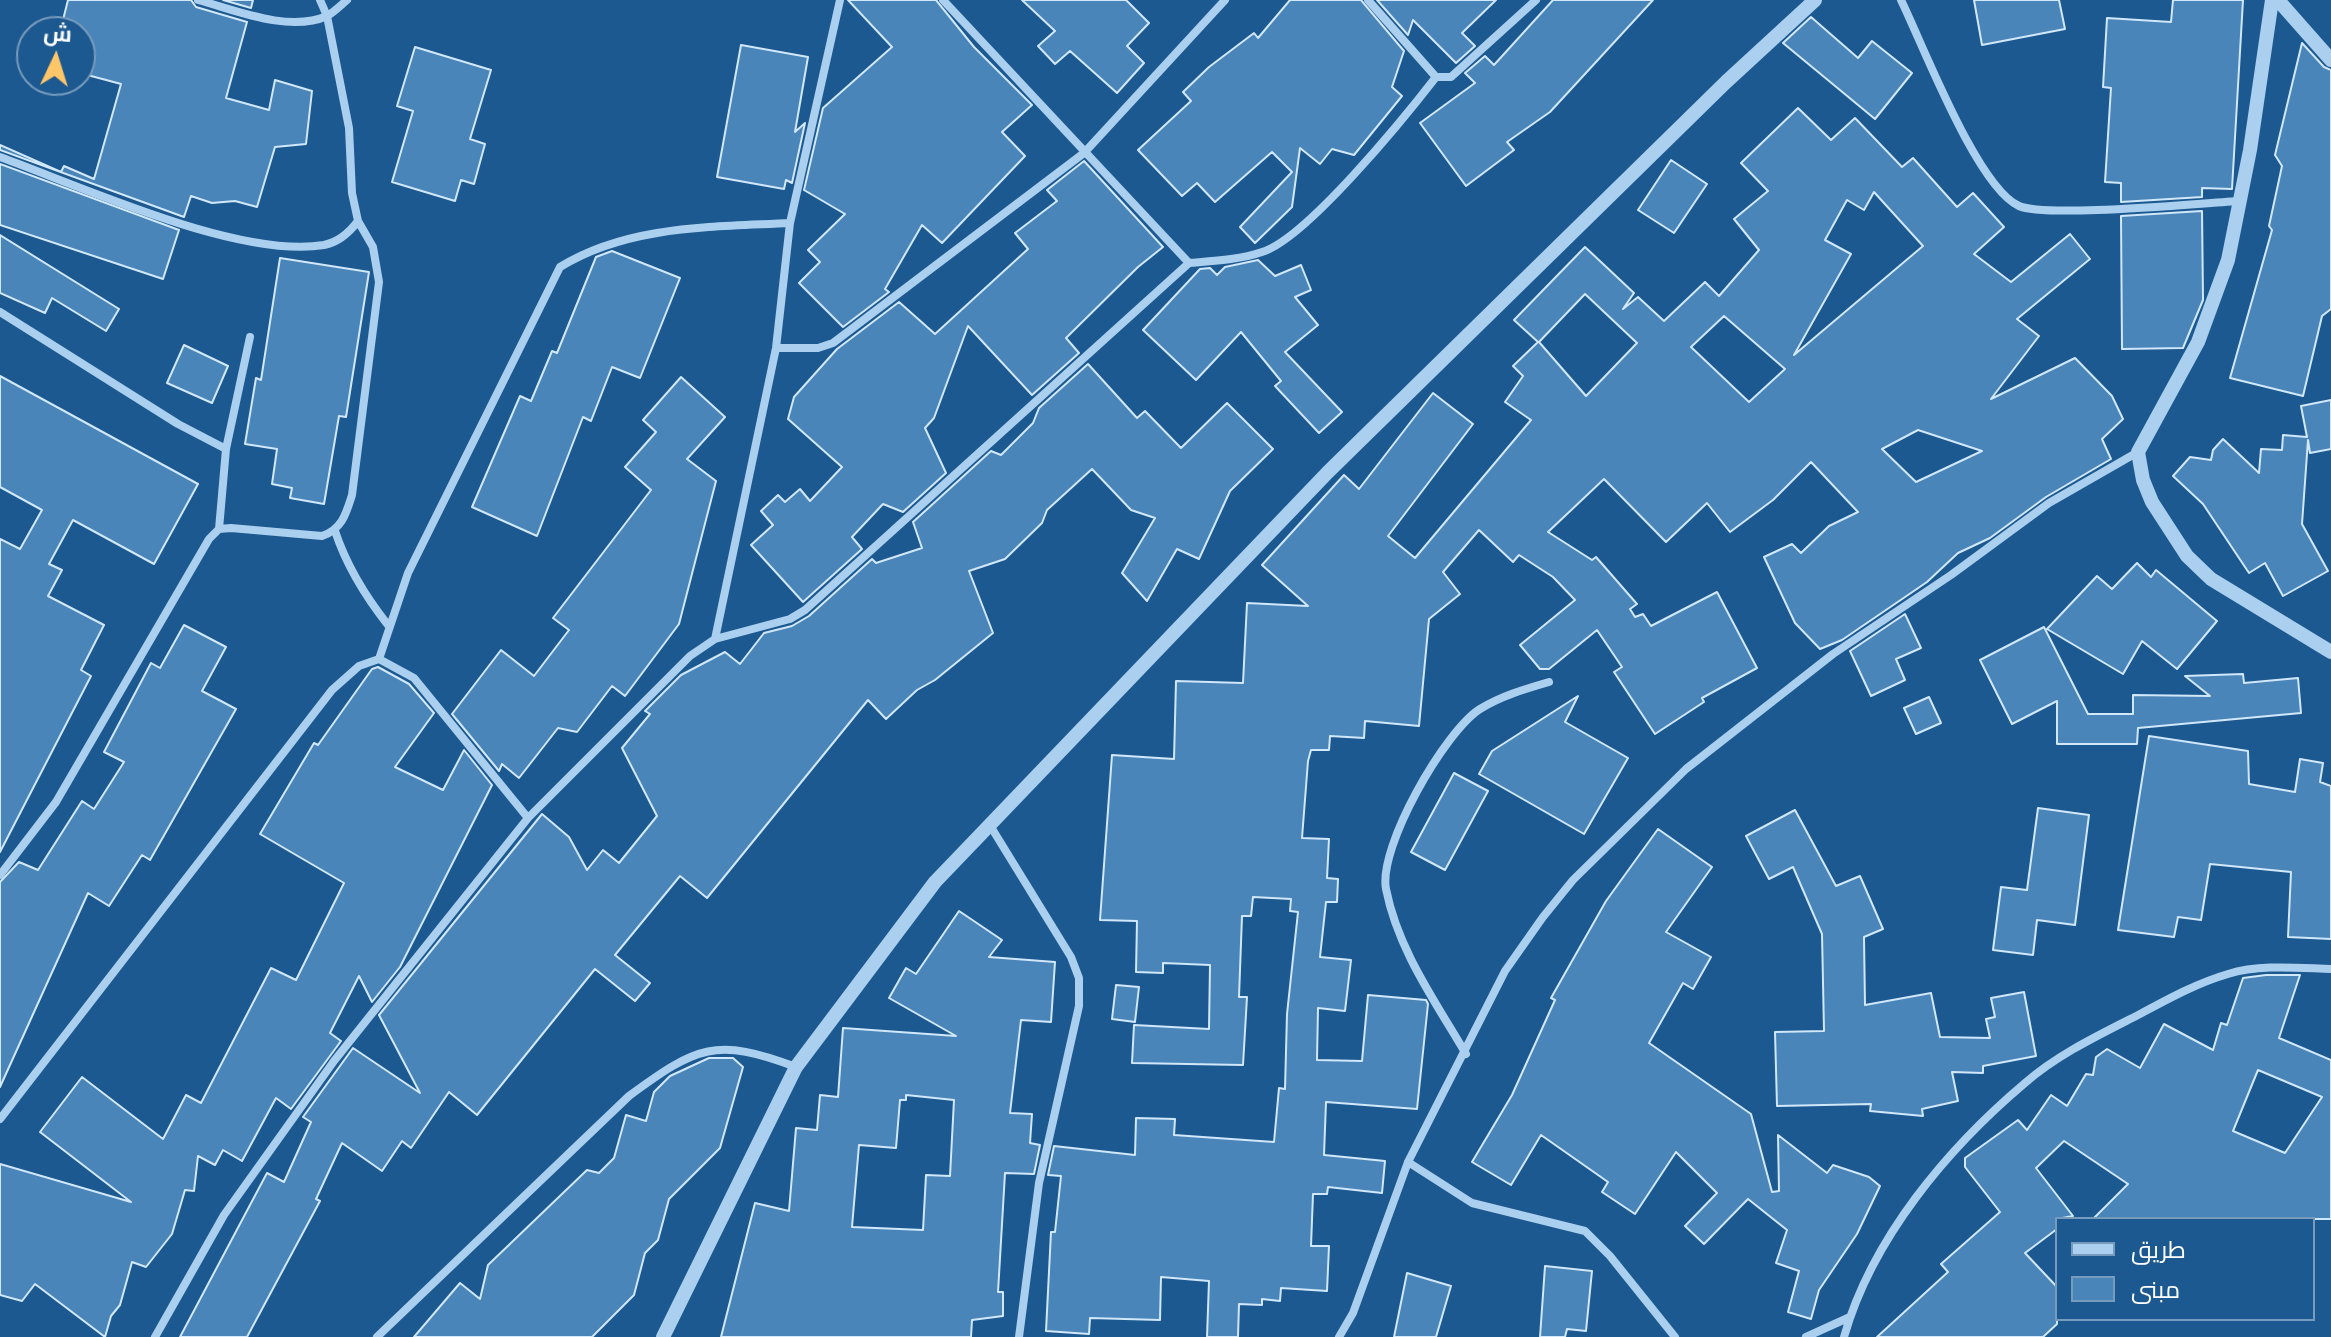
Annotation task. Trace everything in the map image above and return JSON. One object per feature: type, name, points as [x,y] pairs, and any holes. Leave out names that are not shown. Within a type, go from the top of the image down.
[{"type":"street","points":[[198,0],[267,18],[299,21],[327,16],[347,0]]},
{"type":"street","points":[[219,529],[258,528],[322,536],[335,531],[352,495],[379,282],[373,247],[358,221],[352,193],[349,128],[327,16],[320,0]]},
{"type":"street","points":[[715,639],[776,348],[790,223],[840,0]]},
{"type":"street","points":[[943,0],[1189,263]]},
{"type":"street","points":[[776,348],[818,348],[833,343],[1084,153],[1225,0]]},
{"type":"street","points":[[1368,0],[1436,77],[1451,77],[1536,0]]},
{"type":"street","points":[[663,1337],[796,1067],[935,882],[1328,472],[1726,82],[1815,0]]},
{"type":"street","points":[[1901,0],[1984,174],[2019,206],[2060,210],[2240,201]]},
{"type":"street","points":[[1339,1337],[1353,1313],[1408,1162],[1466,1054],[1505,971],[1543,917],[1607,845],[1686,769],[1833,654],[1951,575],[2049,503],[2138,452],[2198,342],[2228,260],[2272,0]]},
{"type":"street","points":[[2278,0],[2331,60]]},
{"type":"street","points":[[155,1337],[224,1215],[334,1061],[528,818],[672,672],[715,639],[790,619],[805,610],[1189,263],[1265,252],[1301,227],[1398,127],[1436,77]]},
{"type":"street","points":[[0,157],[195,228],[266,245],[325,245],[343,238],[358,221]]},
{"type":"street","points":[[379,659],[408,573],[560,267],[587,251],[630,239],[691,228],[790,223]]},
{"type":"street","points":[[0,312],[178,424],[226,449]]},
{"type":"street","points":[[0,875],[56,802],[209,539],[219,529],[226,449],[250,337]]},
{"type":"street","points":[[2138,452],[2143,480],[2152,502],[2187,556],[2211,579],[2331,652]]},
{"type":"street","points":[[335,531],[344,556],[367,599],[388,625]]},
{"type":"street","points":[[0,1119],[332,690],[359,666],[379,659],[414,678],[528,818]]},
{"type":"street","points":[[1466,1054],[1407,956],[1385,886],[1391,851],[1420,780],[1478,711],[1516,692],[1549,682]]},
{"type":"street","points":[[991,827],[1071,957],[1079,978],[1079,1006],[1039,1183],[1019,1337]]},
{"type":"street","points":[[1844,1337],[1876,1259],[1926,1184],[2027,1081],[2093,1038],[2189,988],[2230,973],[2287,968],[2331,969]]},
{"type":"street","points":[[377,1337],[629,1096],[667,1068],[695,1054],[724,1049],[750,1050],[796,1067]]},
{"type":"street","points":[[1408,1162],[1472,1203],[1585,1231],[1610,1256],[1675,1337]]},
{"type":"street","points":[[1806,1337],[1850,1317]]},
{"type":"building","points":[[68,0],[191,0],[196,7],[247,22],[226,98],[269,110],[275,80],[312,91],[306,144],[275,147],[257,207],[235,201],[212,203],[191,196],[184,217],[0,150],[0,145],[61,172],[64,166],[94,179],[121,84],[96,77],[96,16],[64,16]]},
{"type":"building","points":[[223,0],[253,0],[251,8]]},
{"type":"building","points":[[848,0],[936,0],[974,47],[1032,105],[1002,132],[1025,156],[942,243],[922,225],[885,289],[889,292],[843,327],[799,283],[820,262],[808,250],[845,214],[804,190],[823,108],[892,47]]},
{"type":"building","points":[[1022,0],[1126,0],[1149,23],[1127,46],[1144,63],[1117,93],[1070,51],[1055,64],[1038,46],[1055,31]]},
{"type":"building","points":[[1290,0],[1361,0],[1404,51],[1392,87],[1402,96],[1354,155],[1332,149],[1320,164],[1300,148],[1292,207],[1255,243],[1240,227],[1292,172],[1272,152],[1215,202],[1197,183],[1182,196],[1138,150],[1191,101],[1183,92],[1209,67],[1254,33],[1258,38]]},
{"type":"building","points":[[1377,0],[1496,0],[1462,33],[1475,46],[1456,63],[1413,20],[1408,35]]},
{"type":"building","points":[[1553,0],[1653,0],[1550,112],[1507,142],[1514,150],[1466,186],[1420,123],[1475,83],[1465,73],[1485,56],[1494,65]]},
{"type":"building","points":[[1974,0],[2059,0],[2065,29],[1982,45]]},
{"type":"building","points":[[2173,0],[2243,0],[2232,189],[2202,188],[2202,197],[2121,202],[2121,183],[2105,182],[2111,88],[2103,87],[2107,18],[2171,22]]},
{"type":"building","points":[[1811,17],[1858,58],[1872,41],[1912,73],[1875,119],[1783,43]]},
{"type":"building","points":[[2302,43],[2324,67],[2331,70],[2331,309],[2322,316],[2303,396],[2230,378],[2272,230],[2269,226],[2282,166],[2275,155]]},
{"type":"building","points":[[741,45],[808,57],[795,132],[805,123],[792,183],[786,180],[784,189],[717,177]]},
{"type":"building","points":[[415,47],[491,70],[470,139],[485,144],[474,184],[461,180],[455,201],[392,182],[413,111],[397,106]]},
{"type":"building","points":[[1798,108],[1831,140],[1855,118],[1902,167],[1913,158],[1957,207],[1973,193],[2004,227],[1974,254],[2011,282],[2070,234],[2090,259],[2017,319],[2039,336],[1991,399],[2075,358],[2112,396],[2123,419],[2102,439],[2111,459],[2046,497],[1990,538],[1958,553],[1927,582],[1842,640],[1820,649],[1795,623],[1764,557],[1792,544],[1801,553],[1829,526],[1858,512],[1811,462],[1773,500],[1730,532],[1707,503],[1666,542],[1604,479],[1548,532],[1592,560],[1596,557],[1637,604],[1630,609],[1635,617],[1643,614],[1651,626],[1717,592],[1757,668],[1702,698],[1704,702],[1655,734],[1614,672],[1622,667],[1597,630],[1549,669],[1540,669],[1520,645],[1575,600],[1553,577],[1519,555],[1513,562],[1479,530],[1443,572],[1460,594],[1429,619],[1419,726],[1365,721],[1364,738],[1330,736],[1329,750],[1311,750],[1308,761],[1302,838],[1329,839],[1327,878],[1338,879],[1337,902],[1326,902],[1320,957],[1351,960],[1345,1011],[1318,1008],[1317,1060],[1362,1061],[1368,995],[1426,1000],[1428,1004],[1417,1109],[1326,1102],[1324,1155],[1385,1161],[1382,1193],[1328,1187],[1327,1194],[1313,1194],[1311,1246],[1329,1246],[1327,1291],[1281,1288],[1280,1301],[1262,1299],[1262,1305],[1239,1304],[1238,1337],[1207,1337],[1209,1281],[1161,1277],[1160,1320],[1090,1318],[1089,1334],[1046,1331],[1051,1232],[1055,1232],[1061,1176],[1048,1175],[1054,1146],[1135,1155],[1136,1118],[1175,1119],[1174,1135],[1274,1142],[1279,1088],[1285,1089],[1287,1014],[1298,912],[1290,911],[1291,899],[1253,897],[1251,916],[1242,916],[1239,997],[1247,997],[1243,1065],[1132,1063],[1134,1025],[1209,1029],[1210,965],[1163,963],[1163,973],[1136,972],[1137,921],[1100,920],[1112,755],[1174,759],[1176,681],[1243,683],[1247,603],[1308,606],[1262,565],[1344,475],[1359,489],[1433,393],[1473,424],[1388,536],[1415,558],[1531,420],[1505,402],[1523,376],[1513,366],[1538,342],[1514,320],[1585,247],[1634,293],[1623,309],[1638,297],[1664,321],[1705,282],[1719,296],[1759,250],[1734,219],[1768,191],[1741,163]],"holes":[[[1874,192],[1923,246],[1794,355],[1851,254],[1825,240],[1847,200],[1864,210]],[[1585,294],[1637,343],[1586,396],[1539,342]],[[1724,316],[1785,369],[1749,402],[1691,347]],[[1918,430],[1982,451],[1916,482],[1882,449]]]},
{"type":"building","points":[[1671,160],[1707,184],[1674,233],[1638,210]]},
{"type":"building","points":[[1084,161],[1163,247],[1138,267],[1066,338],[1079,353],[1032,395],[968,326],[934,418],[925,428],[946,473],[903,512],[883,504],[852,537],[862,549],[803,602],[751,545],[773,525],[761,511],[778,495],[785,502],[800,489],[810,501],[842,467],[788,419],[794,397],[837,349],[899,302],[935,334],[1028,249],[1015,233],[1057,201],[1047,190]]},
{"type":"building","points":[[0,164],[179,230],[163,279],[0,225]]},
{"type":"building","points":[[2202,211],[2203,300],[2183,348],[2122,349],[2121,216]]},
{"type":"building","points":[[0,235],[119,309],[106,331],[52,298],[45,313],[0,293]]},
{"type":"building","points":[[612,251],[680,278],[640,378],[612,367],[591,421],[583,417],[537,536],[472,507],[520,396],[531,401],[552,351],[557,353],[596,257]]},
{"type":"building","points":[[280,258],[369,272],[346,417],[339,416],[324,504],[290,498],[292,488],[272,484],[277,449],[245,444],[256,378],[261,380]]},
{"type":"building","points":[[1258,260],[1275,276],[1301,265],[1311,290],[1295,297],[1318,325],[1285,352],[1342,412],[1319,433],[1275,386],[1281,381],[1241,332],[1196,380],[1143,330],[1200,269],[1210,268],[1217,275],[1225,267]]},
{"type":"building","points":[[184,345],[228,366],[212,403],[167,383]]},
{"type":"building","points":[[1088,364],[1137,418],[1145,411],[1181,448],[1227,403],[1273,449],[1230,491],[1199,559],[1177,549],[1147,601],[1122,573],[1155,518],[1131,510],[1092,469],[1047,510],[1042,523],[1005,559],[969,571],[993,633],[935,680],[917,690],[886,719],[868,700],[707,898],[680,876],[615,955],[650,983],[635,1001],[595,969],[477,1115],[449,1092],[411,1148],[402,1141],[382,1171],[342,1143],[316,1199],[320,1201],[247,1337],[180,1337],[267,1173],[284,1182],[311,1122],[303,1117],[353,1048],[420,1093],[379,1015],[542,814],[569,837],[587,870],[603,850],[619,863],[657,816],[622,748],[650,714],[645,711],[681,675],[725,652],[740,664],[764,633],[792,626],[809,616],[872,559],[876,563],[922,548],[913,522],[991,451],[1001,455],[1033,423],[1039,408]]},
{"type":"building","points":[[0,376],[198,484],[154,564],[73,520],[49,564],[62,570],[48,596],[104,625],[81,670],[91,676],[0,852],[0,539],[20,549],[42,510],[0,487]]},
{"type":"building","points":[[681,377],[725,417],[687,459],[716,481],[679,624],[625,696],[612,686],[577,732],[558,728],[519,778],[502,764],[499,771],[452,714],[501,650],[534,676],[569,630],[553,618],[651,490],[625,467],[656,432],[643,420]]},
{"type":"building","points":[[2331,400],[2331,449],[2310,453],[2308,440],[2302,524],[2328,571],[2283,596],[2265,563],[2249,573],[2203,504],[2173,476],[2190,457],[2211,460],[2213,450],[2223,439],[2259,473],[2261,449],[2282,450],[2283,435],[2307,437],[2301,406]]},
{"type":"building","points":[[2137,563],[2151,577],[2156,570],[2217,621],[2177,669],[2142,641],[2123,674],[2047,629],[2097,576],[2112,589]]},
{"type":"building","points":[[1905,614],[1921,648],[1896,659],[1905,680],[1871,696],[1850,651]]},
{"type":"building","points":[[184,625],[226,647],[202,691],[236,709],[150,860],[142,855],[109,906],[88,893],[0,1087],[0,882],[19,862],[38,870],[82,801],[94,809],[124,762],[104,752],[151,663],[160,668]]},
{"type":"building","points":[[2044,627],[2088,714],[2133,714],[2133,695],[2210,696],[2185,676],[2243,674],[2244,683],[2298,678],[2301,713],[2138,728],[2137,744],[2057,744],[2057,701],[2012,724],[1980,660]]},
{"type":"building","points":[[378,667],[409,684],[434,713],[395,767],[443,790],[464,750],[492,785],[400,967],[372,1002],[359,976],[330,1033],[341,1041],[291,1109],[276,1098],[242,1161],[223,1150],[215,1165],[198,1156],[194,1191],[185,1190],[172,1234],[146,1267],[132,1262],[120,1305],[111,1316],[105,1337],[35,1284],[22,1301],[0,1295],[0,1164],[131,1202],[40,1132],[82,1077],[163,1139],[186,1095],[201,1103],[271,968],[296,980],[344,883],[260,834],[314,743],[318,745],[372,669]]},
{"type":"building","points":[[1578,696],[1565,722],[1628,758],[1584,834],[1479,774],[1492,751]]},
{"type":"building","points":[[1929,697],[1941,723],[1916,734],[1904,708]]},
{"type":"building","points":[[2149,736],[2248,751],[2249,784],[2295,792],[2300,759],[2323,763],[2320,782],[2331,786],[2331,939],[2288,937],[2291,872],[2210,864],[2201,920],[2178,917],[2174,937],[2118,930]]},
{"type":"building","points":[[1454,773],[1488,791],[1445,870],[1411,852]]},
{"type":"building","points":[[2038,808],[2089,815],[2075,925],[2037,920],[2033,955],[1993,950],[2001,887],[2027,890]]},
{"type":"building","points":[[1795,810],[1836,886],[1860,876],[1883,929],[1864,937],[1865,1005],[1931,993],[1940,1037],[1990,1038],[1986,1019],[1995,1017],[1991,998],[2024,992],[2036,1056],[1983,1066],[1983,1073],[1952,1072],[1958,1101],[1922,1109],[1923,1116],[1870,1111],[1871,1104],[1777,1106],[1775,1032],[1824,1031],[1822,934],[1793,867],[1769,879],[1746,836]]},
{"type":"building","points":[[1658,829],[1712,867],[1666,932],[1711,957],[1693,989],[1683,983],[1649,1043],[1751,1114],[1772,1192],[1779,1191],[1778,1135],[1827,1173],[1833,1165],[1869,1177],[1880,1186],[1857,1234],[1819,1290],[1811,1319],[1788,1312],[1799,1271],[1776,1263],[1787,1230],[1748,1199],[1704,1244],[1685,1226],[1717,1193],[1676,1152],[1635,1214],[1602,1192],[1608,1182],[1541,1135],[1511,1185],[1472,1162],[1512,1095],[1555,1000],[1551,998],[1606,901]]},
{"type":"building","points":[[959,911],[1002,940],[989,957],[1055,962],[1051,1022],[1021,1020],[1010,1113],[1032,1114],[1030,1143],[1040,1145],[1034,1174],[1005,1173],[998,1292],[1003,1292],[1003,1316],[972,1320],[971,1337],[721,1337],[755,1203],[789,1211],[796,1128],[817,1130],[820,1095],[838,1097],[843,1028],[956,1036],[889,998],[906,968],[916,974]],"holes":[[[906,1095],[954,1100],[950,1176],[926,1175],[923,1230],[852,1227],[859,1145],[896,1148],[900,1100],[906,1100]]]},
{"type":"building","points":[[2300,975],[2279,1038],[2331,1060],[2331,1219],[2095,1217],[2128,1184],[2064,1141],[2036,1168],[2073,1216],[2055,1217],[2055,1230],[2025,1253],[2055,1285],[2057,1324],[2043,1337],[1877,1337],[1948,1272],[1941,1264],[2000,1212],[1965,1167],[1965,1158],[2018,1120],[2027,1130],[2051,1095],[2067,1106],[2086,1074],[2093,1075],[2096,1057],[2107,1049],[2140,1068],[2164,1024],[2213,1050],[2221,1023],[2227,1025],[2243,978]],"holes":[[[2258,1070],[2322,1097],[2285,1153],[2233,1131]]]},
{"type":"building","points":[[1116,985],[1139,987],[1135,1022],[1112,1019]]},
{"type":"building","points":[[709,1058],[733,1058],[743,1067],[720,1148],[669,1199],[658,1240],[645,1253],[634,1295],[592,1337],[414,1337],[460,1283],[480,1299],[488,1265],[587,1170],[599,1173],[614,1158],[626,1115],[646,1121],[654,1092],[670,1076]]},
{"type":"building","points":[[1545,1266],[1592,1271],[1586,1331],[1567,1329],[1565,1337],[1540,1337]]},
{"type":"building","points":[[1407,1273],[1451,1286],[1436,1337],[1394,1337]]}]
